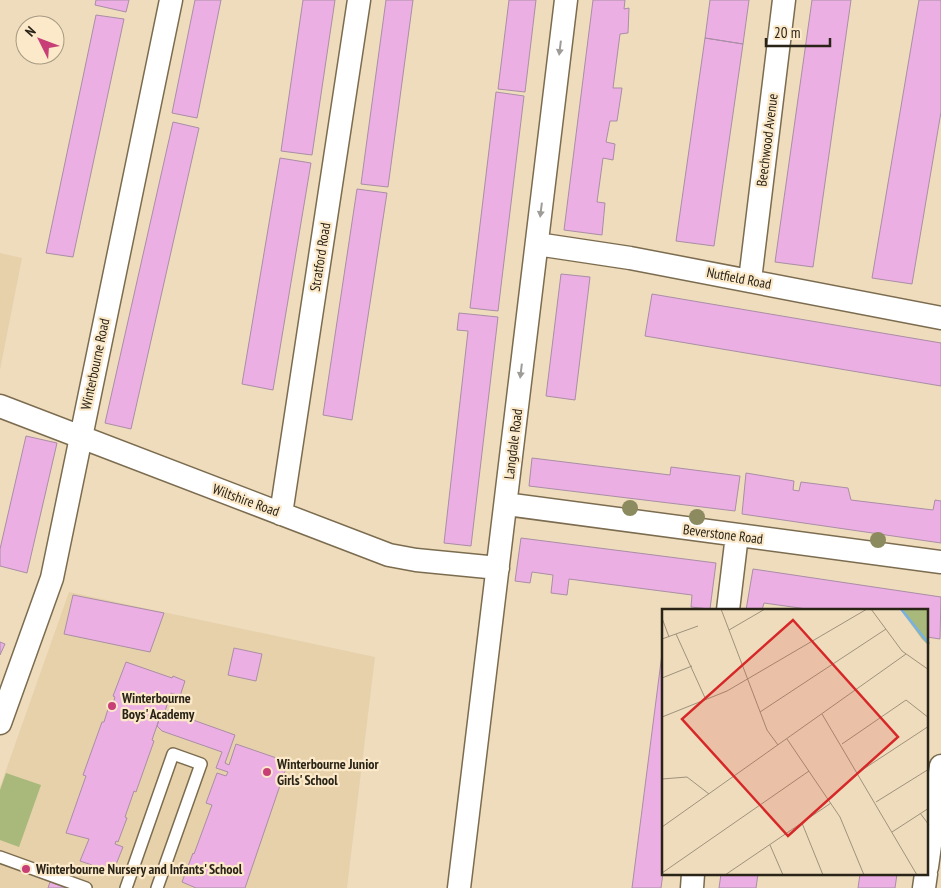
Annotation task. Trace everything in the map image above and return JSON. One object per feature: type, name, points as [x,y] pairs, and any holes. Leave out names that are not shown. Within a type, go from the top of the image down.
[{"type":"street","name":"Winterbourne Road","points":[[2,711],[52,578],[171,0]]},
{"type":"street","name":"Stratford Road","points":[[281,514],[358,0]]},
{"type":"street","name":"Langdale Road","points":[[460,888],[566,0]]},
{"type":"street","name":"Beechwood Avenue","points":[[750,280],[784,0]]},
{"type":"street","name":"Nutfield Road","points":[[537,244],[630,258],[941,318]]},
{"type":"street","name":"Wiltshire Road","points":[[0,406],[389,555],[498,568]]},
{"type":"street","name":"Beverstone Road","points":[[506,504],[941,562]]},
{"type":"street","points":[[728,609],[737,536]]},
{"type":"street","points":[[928,860],[941,769]]},
{"type":"lane","points":[[126,888],[174,754],[201,764],[157,888]]},
{"type":"lane","points":[[0,857],[86,888]]},
{"type":"shaded area","points":[[0,253],[22,258],[0,370]]},
{"type":"shaded area","points":[[69,592],[375,657],[347,888],[0,888],[0,787]]},
{"type":"green space","points":[[6,773],[41,785],[19,847],[0,840],[0,790]]},
{"type":"building","points":[[96,0],[129,0],[126,12],[95,5]]},
{"type":"building","points":[[195,0],[221,0],[197,118],[172,113]]},
{"type":"building","points":[[303,0],[335,0],[312,155],[281,151]]},
{"type":"building","points":[[386,0],[413,0],[388,187],[361,184]]},
{"type":"building","points":[[509,0],[536,0],[525,92],[498,89]]},
{"type":"building","points":[[593,0],[625,0],[624,9],[629,8],[628,33],[620,34],[613,88],[622,88],[617,121],[610,121],[606,142],[615,144],[613,160],[603,158],[597,202],[605,203],[602,235],[564,230]]},
{"type":"building","points":[[710,0],[749,0],[743,44],[705,38]]},
{"type":"building","points":[[812,0],[851,0],[813,267],[775,262]]},
{"type":"building","points":[[919,0],[941,0],[941,112],[912,284],[872,278]]},
{"type":"building","points":[[96,15],[124,19],[73,257],[46,253]]},
{"type":"building","points":[[705,38],[743,44],[714,246],[676,241]]},
{"type":"building","points":[[496,92],[524,96],[498,311],[470,308]]},
{"type":"building","points":[[173,122],[199,128],[131,429],[105,423]]},
{"type":"building","points":[[280,158],[311,163],[273,390],[242,384]]},
{"type":"building","points":[[357,189],[387,193],[352,420],[323,415]]},
{"type":"building","points":[[561,274],[590,277],[575,400],[546,396]]},
{"type":"building","points":[[652,294],[941,343],[941,386],[645,336]]},
{"type":"building","points":[[459,313],[498,317],[471,546],[444,543],[468,331],[457,330]]},
{"type":"building","points":[[26,436],[57,443],[27,573],[0,566],[0,549]]},
{"type":"building","points":[[532,458],[670,475],[671,467],[740,476],[735,511],[529,486]]},
{"type":"building","points":[[746,473],[794,481],[793,490],[799,491],[801,482],[848,488],[851,500],[933,510],[935,500],[941,501],[941,543],[742,514]]},
{"type":"building","points":[[521,538],[716,563],[710,609],[691,607],[692,595],[569,579],[567,595],[551,593],[553,575],[532,572],[530,583],[515,581]]},
{"type":"building","points":[[753,569],[941,597],[940,639],[928,637],[928,609],[807,609],[764,603],[762,609],[746,609]]},
{"type":"building","points":[[73,595],[164,613],[150,652],[64,634]]},
{"type":"building","points":[[0,642],[5,644],[0,655]]},
{"type":"building","points":[[234,648],[262,654],[256,681],[228,675]]},
{"type":"building","points":[[662,654],[663,876],[661,888],[632,888]]},
{"type":"building","points":[[126,662],[185,681],[180,696],[171,693],[164,714],[161,714],[152,740],[154,741],[125,817],[127,818],[118,842],[116,841],[115,844],[123,847],[113,872],[80,861],[89,839],[66,833],[86,776],[83,775],[102,722],[104,722],[108,709],[111,710],[115,697],[113,696]]},
{"type":"building","points":[[165,710],[235,735],[225,763],[229,765],[236,744],[288,762],[245,888],[196,888],[182,882],[212,805],[206,803],[217,773],[226,776],[228,772],[216,768],[222,752],[162,731],[157,726],[161,714],[164,714]]},
{"type":"building","points":[[721,876],[758,876],[756,888],[719,888]]},
{"type":"building","points":[[860,876],[897,876],[895,888],[858,888]]},
{"type":"building","points":[[50,882],[66,888],[48,888]]},
{"type":"place","name":"Winterbourne Boys' Academy","points":[[112,706]]},
{"type":"place","name":"Winterbourne Junior Girls' School","points":[[267,772]]},
{"type":"place","name":"Winterbourne Nursery and Infants' School","points":[[26,869]]}]
